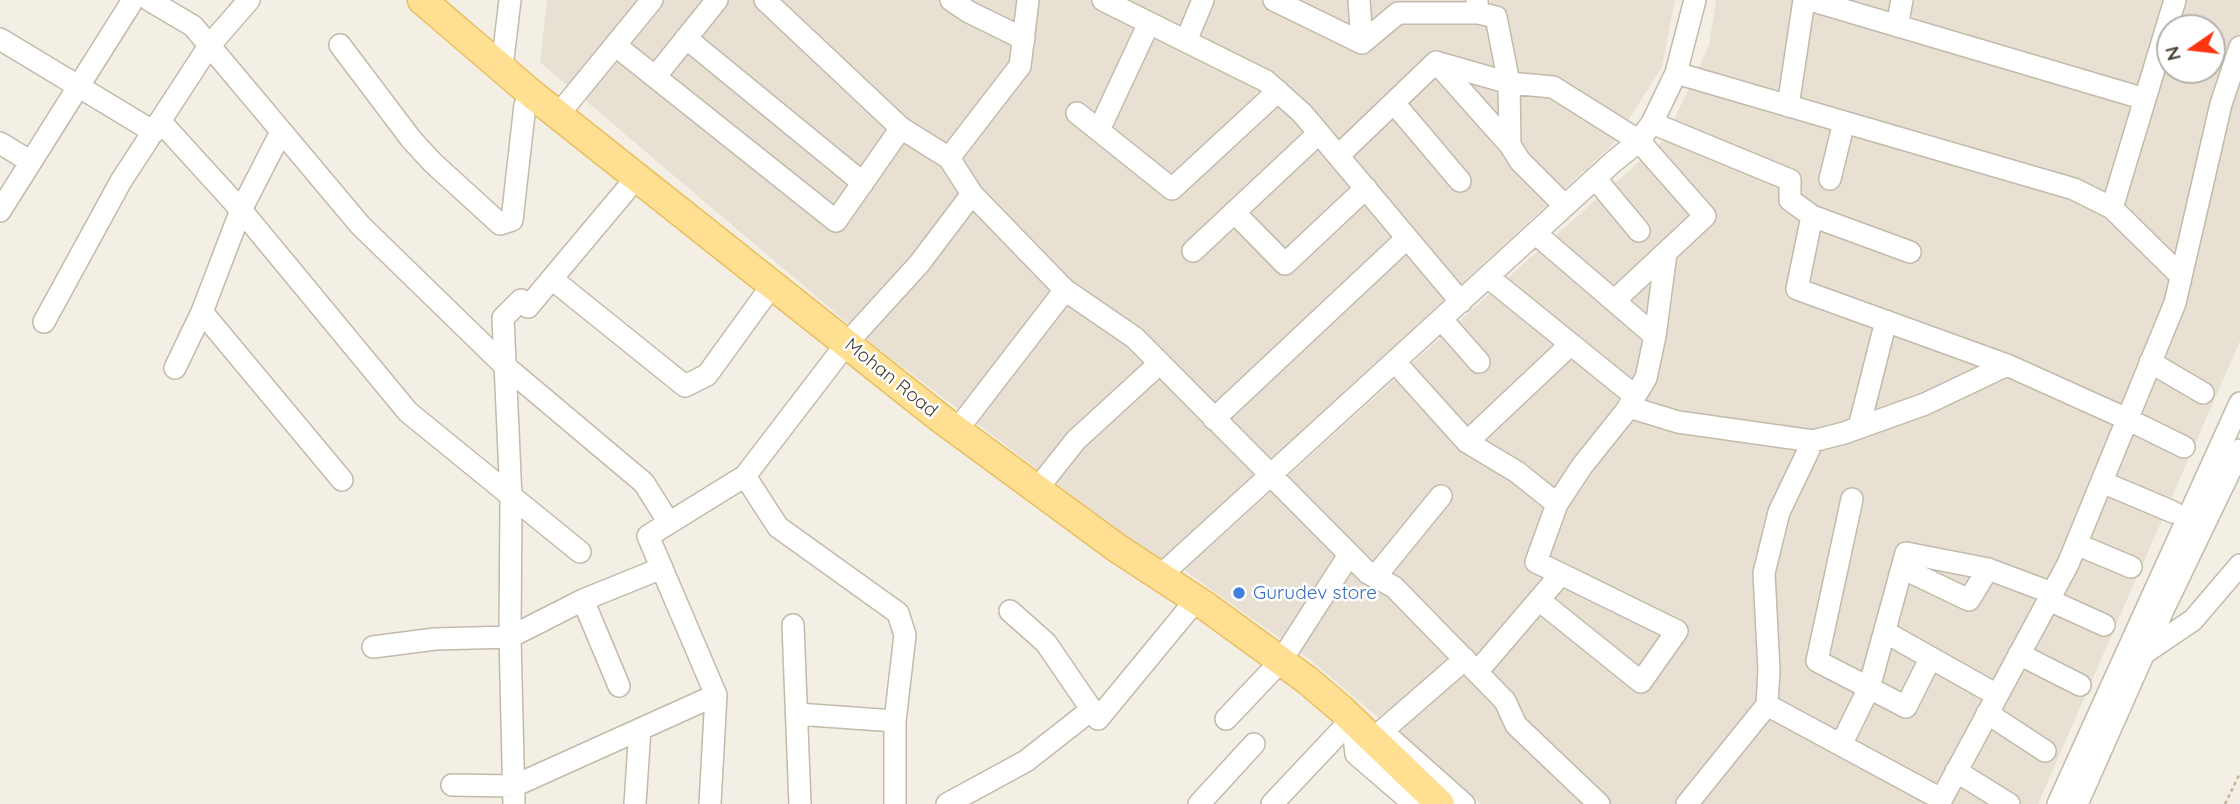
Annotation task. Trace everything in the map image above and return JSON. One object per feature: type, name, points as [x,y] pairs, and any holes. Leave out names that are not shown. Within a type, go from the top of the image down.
[{"type":"main road","name":"Mohan Road","points":[[429,3],[533,95],[957,430],[1281,661],[1346,714],[1377,735],[1406,772],[1440,804]]},
{"type":"street","points":[[0,211],[133,0]]},
{"type":"street","points":[[149,0],[193,26],[360,225],[505,366],[644,483],[669,523]]},
{"type":"street","points":[[44,322],[121,181],[209,46],[249,0]]},
{"type":"street","points":[[502,68],[510,0]]},
{"type":"street","points":[[655,77],[717,0]]},
{"type":"street","points":[[765,0],[901,128],[950,158],[972,194],[1065,290],[1135,338],[1349,555],[1368,573],[1394,587],[1505,701],[1516,725],[1599,804]]},
{"type":"street","points":[[951,0],[969,12],[1024,39]]},
{"type":"street","points":[[950,158],[1020,66],[1028,0]]},
{"type":"street","points":[[1103,0],[1266,81],[1278,91],[1302,113],[1461,302]]},
{"type":"street","points":[[1186,41],[1203,0]]},
{"type":"street","points":[[1274,0],[1362,43]]},
{"type":"street","points":[[1359,0],[1362,43]]},
{"type":"street","points":[[1160,576],[1595,178],[1639,141],[1652,123],[1676,73],[1695,0]]},
{"type":"street","points":[[1787,106],[1804,0]]},
{"type":"street","points":[[1810,0],[2145,99]]},
{"type":"street","points":[[1897,26],[1902,0]]},
{"type":"street","points":[[2112,208],[2175,0]]},
{"type":"street","points":[[558,115],[645,3]]},
{"type":"street","points":[[1362,43],[1398,13],[1477,6],[1496,17],[1509,83],[1510,145]]},
{"type":"street","points":[[1099,130],[1149,23]]},
{"type":"street","points":[[686,38],[863,183]]},
{"type":"street","points":[[0,39],[79,86],[157,126],[241,210],[408,412],[580,552]]},
{"type":"street","points":[[340,45],[411,139],[432,162],[500,224],[512,220],[525,105],[533,95]]},
{"type":"street","points":[[615,45],[836,221],[901,128]]},
{"type":"street","points":[[1767,705],[1940,802],[2076,544],[2175,303],[2221,104],[2240,47]]},
{"type":"street","points":[[1436,62],[1509,83],[1553,87],[1639,141],[1705,216],[1614,301]]},
{"type":"street","points":[[1338,156],[1436,62]]},
{"type":"street","points":[[1436,62],[1510,145],[1520,161],[1565,206]]},
{"type":"street","points":[[1676,73],[2074,189],[2112,208],[2180,275]]},
{"type":"street","points":[[1077,113],[1172,189],[1278,91]]},
{"type":"street","points":[[1394,103],[1460,181]]},
{"type":"street","points":[[1830,179],[1844,122]]},
{"type":"street","points":[[1652,123],[1790,180],[1790,200],[1812,216],[1910,252]]},
{"type":"street","points":[[175,368],[202,312],[241,210],[281,132]]},
{"type":"street","points":[[1193,251],[1319,133]]},
{"type":"street","points":[[0,143],[31,162]]},
{"type":"street","points":[[514,795],[510,637],[511,498],[503,318],[521,300],[528,307],[637,177]]},
{"type":"street","points":[[1595,178],[1639,231]]},
{"type":"street","points":[[1234,212],[1285,264],[1366,188]]},
{"type":"street","points":[[710,804],[716,695],[648,536],[745,476],[847,344],[919,264],[972,194]]},
{"type":"street","points":[[1812,216],[1797,289],[2007,365],[2184,447]]},
{"type":"street","points":[[1535,233],[1655,336]]},
{"type":"street","points":[[1214,419],[1407,238]]},
{"type":"street","points":[[1538,600],[1640,682],[1677,631],[1536,562],[1557,504],[1582,466],[1632,402],[1646,378],[1655,336],[1666,253]]},
{"type":"street","points":[[1488,277],[1571,344],[1632,402],[1678,422],[1813,441],[1925,404],[2007,365]]},
{"type":"street","points":[[552,279],[685,386],[707,375],[773,284]]},
{"type":"street","points":[[957,430],[1065,290]]},
{"type":"street","points":[[202,312],[342,480]]},
{"type":"street","points":[[1442,320],[1479,362]]},
{"type":"street","points":[[1859,427],[1885,321]]},
{"type":"street","points":[[1468,442],[1571,344]]},
{"type":"street","points":[[1395,362],[1468,442],[1517,472],[1557,504]]},
{"type":"street","points":[[2150,362],[2203,393]]},
{"type":"street","points":[[1037,489],[1076,440],[1160,363]]},
{"type":"street","points":[[2077,804],[2116,695],[2143,654],[2215,479],[2240,403]]},
{"type":"street","points":[[1687,804],[1767,705],[1769,670],[1764,573],[1779,512],[1813,441]]},
{"type":"street","points":[[2058,804],[2116,695],[2215,479],[2240,450]]},
{"type":"street","points":[[745,476],[778,527],[898,613],[905,635],[895,721],[895,804]]},
{"type":"street","points":[[2102,482],[2173,512]]},
{"type":"street","points":[[1375,577],[1440,496]]},
{"type":"street","points":[[1852,499],[1817,661],[1906,707],[1930,659]]},
{"type":"street","points":[[2076,544],[2131,567]]},
{"type":"street","points":[[1841,746],[1869,688],[1906,553],[1988,569],[2050,596],[2104,625]]},
{"type":"street","points":[[1226,719],[1281,661],[1349,555]]},
{"type":"street","points":[[2143,654],[2193,620],[2240,565]]},
{"type":"street","points":[[373,647],[435,639],[510,637],[583,600],[662,568]]},
{"type":"street","points":[[1902,568],[1969,600],[1988,569]]},
{"type":"street","points":[[1464,804],[1377,735],[1471,666],[1561,574]]},
{"type":"street","points":[[583,600],[619,686]]},
{"type":"street","points":[[1010,611],[1046,643],[1098,719],[1196,600]]},
{"type":"street","points":[[793,625],[800,804]]},
{"type":"street","points":[[1885,632],[1930,659],[1992,704],[2045,751]]},
{"type":"street","points":[[2019,654],[2080,685]]},
{"type":"street","points":[[452,785],[514,795],[640,729],[716,695]]},
{"type":"street","points":[[947,804],[1026,761],[1091,710]]},
{"type":"street","points":[[796,714],[895,721]]},
{"type":"street","points":[[1272,804],[1346,714]]},
{"type":"street","points":[[1346,714],[1356,754],[1414,804]]},
{"type":"street","points":[[635,804],[640,729]]},
{"type":"street","points":[[1199,804],[1254,744]]},
{"type":"street","points":[[1956,771],[2009,804]]},
{"type":"path","points":[[2225,804],[2240,773]]},
{"type":"shaded area","points":[[547,0],[1675,0],[1662,67],[1613,144],[1160,562],[871,343],[540,62]]},
{"type":"shaded area","points":[[1716,0],[2240,0],[2240,341],[2038,804],[1481,804],[1308,658],[1184,570],[1665,139],[1709,45]]},
{"type":"place","name":"Gurudev store","points":[[1239,593]]}]
